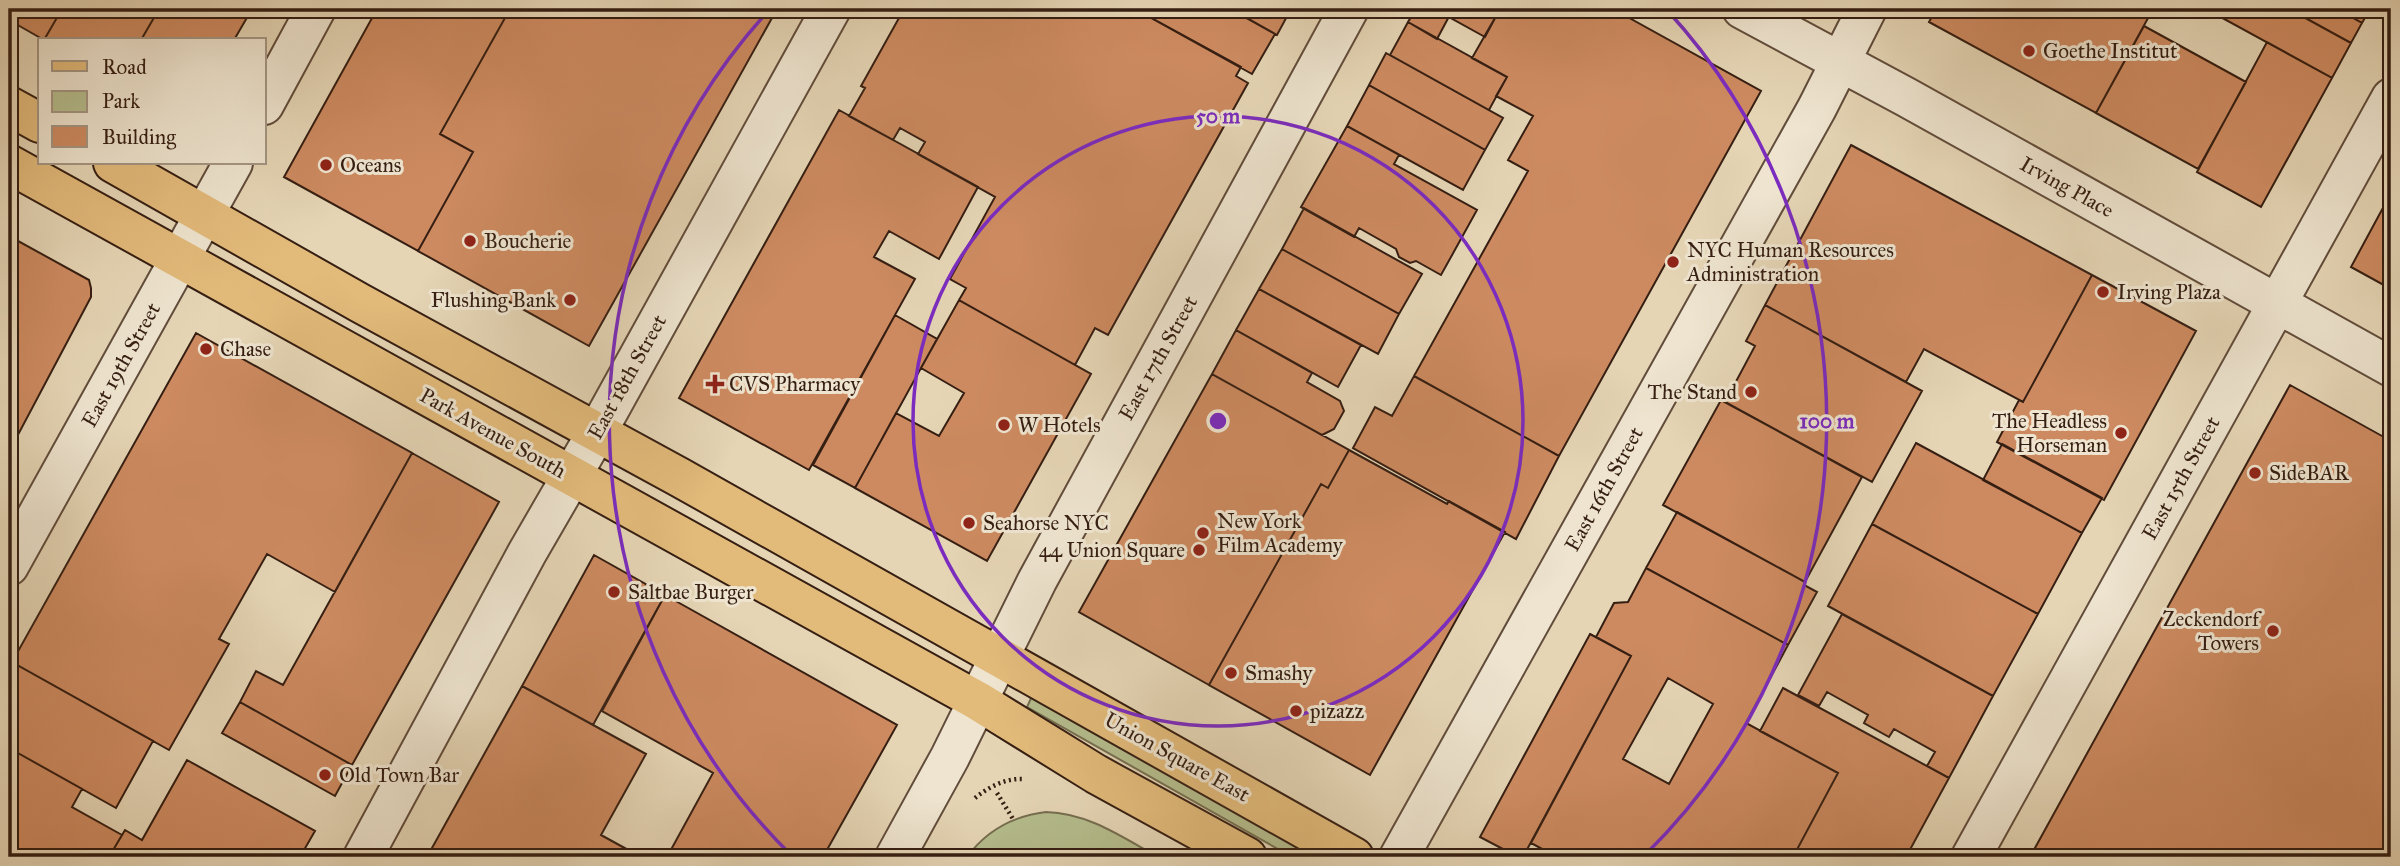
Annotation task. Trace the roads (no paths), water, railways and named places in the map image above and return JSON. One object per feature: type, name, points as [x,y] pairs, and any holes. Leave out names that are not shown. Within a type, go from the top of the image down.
[{"type":"main road","points":[[9,106],[38,122]]},
{"type":"main road","name":"Park Avenue South","points":[[9,163],[978,701]]},
{"type":"main road","points":[[115,164],[999,657]]},
{"type":"main road","name":"Union Square East","points":[[999,657],[1354,857]]},
{"type":"main road","points":[[978,701],[1096,774],[1247,857]]},
{"type":"street","points":[[266,101],[316,9]]},
{"type":"street","name":"East 18th Street","points":[[363,857],[527,553],[831,9]]},
{"type":"street","name":"East 17th Street","points":[[895,857],[978,701],[1037,581],[1349,9]]},
{"type":"street","name":"Irving Place","points":[[1742,9],[2391,368]]},
{"type":"street","name":"East 16th Street","points":[[1399,857],[1817,108],[1867,9]]},
{"type":"street","name":"East 15th Street","points":[[1970,857],[2391,98]]},
{"type":"street","name":"East 19th Street","points":[[9,566],[232,164]]},
{"type":"place","name":"Goethe Institut","points":[[2029,51]]},
{"type":"place","name":"Oceans","points":[[326,165]]},
{"type":"place","name":"Boucherie","points":[[470,241]]},
{"type":"place","name":"NYC Human Resources Administration","points":[[1673,262]]},
{"type":"place","name":"Irving Plaza","points":[[2103,292]]},
{"type":"place","name":"Flushing Bank","points":[[570,300]]},
{"type":"place","name":"Chase","points":[[206,349]]},
{"type":"place","name":"CVS Pharmacy","points":[[715,384]]},
{"type":"place","name":"The Stand","points":[[1751,392]]},
{"type":"place","name":"W Hotels","points":[[1004,425]]},
{"type":"place","name":"The Headless Horseman","points":[[2121,433]]},
{"type":"place","name":"SideBAR","points":[[2255,473]]},
{"type":"place","name":"Seahorse NYC","points":[[969,523]]},
{"type":"place","name":"New York Film Academy","points":[[1203,533]]},
{"type":"place","name":"44 Union Square","points":[[1199,550]]},
{"type":"place","name":"Saltbae Burger","points":[[614,592]]},
{"type":"place","name":"Zeckendorf Towers","points":[[2273,631]]},
{"type":"place","name":"Smashy","points":[[1231,673]]},
{"type":"place","name":"pizazz","points":[[1296,711]]},
{"type":"place","name":"Old Town Bar","points":[[325,775]]}]
